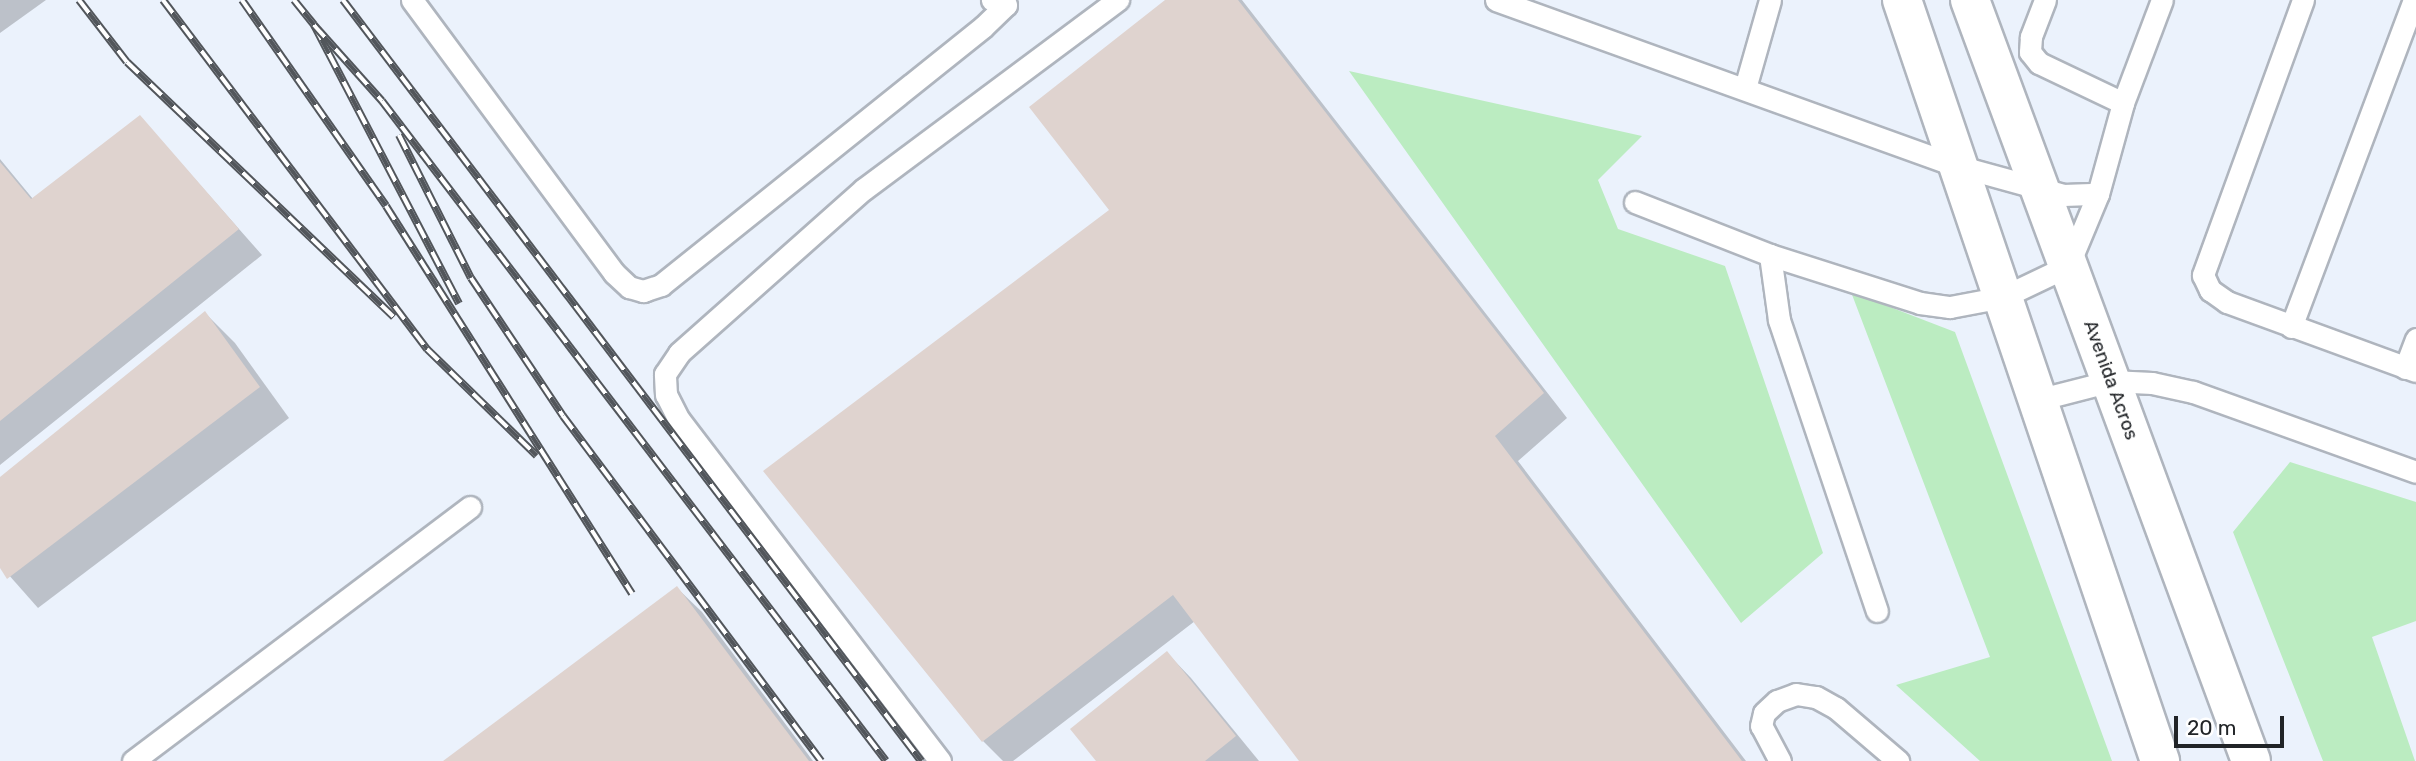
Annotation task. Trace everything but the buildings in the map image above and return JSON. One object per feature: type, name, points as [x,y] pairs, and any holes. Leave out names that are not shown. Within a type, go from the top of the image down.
[{"type":"street","points":[[1902,0],[2160,761]]},
{"type":"street","name":"Avenida Acros","points":[[1970,0],[2251,761]]},
{"type":"lane","points":[[412,0],[614,273],[629,288],[643,291],[661,285],[1003,2]]},
{"type":"lane","points":[[940,761],[679,420],[666,395],[665,374],[679,353],[864,189],[1118,0]]},
{"type":"lane","points":[[1496,0],[1958,166],[2039,186],[2063,195],[2098,194]]},
{"type":"lane","points":[[1745,88],[1770,0]]},
{"type":"lane","points":[[2045,0],[2031,37],[2030,52],[2039,63],[2123,103]]},
{"type":"lane","points":[[1635,202],[1770,255],[1920,303],[1950,307],[2003,297],[2068,266],[2098,194],[2123,103],[2162,0]]},
{"type":"lane","points":[[2303,0],[2203,275],[2210,290],[2227,302],[2411,370],[2416,340]]},
{"type":"lane","points":[[2291,327],[2414,0]]},
{"type":"lane","points":[[1770,255],[1779,320],[1877,611]]},
{"type":"lane","points":[[2037,400],[2111,381],[2193,392],[2416,472]]},
{"type":"lane","points":[[133,761],[470,507]]},
{"type":"lane","points":[[1780,761],[1760,726],[1764,713],[1777,701],[1796,694],[1816,697],[1836,708],[1898,761]]},
{"type":"green space","points":[[1349,71],[1642,136],[1598,180],[1618,229],[1725,266],[1823,553],[1741,623]]},
{"type":"green space","points":[[1851,292],[1955,332],[2112,761],[1980,761],[1896,685],[1990,657]]},
{"type":"green space","points":[[2290,462],[2416,502],[2416,621],[2372,637],[2415,761],[2323,761],[2233,532]]},
{"type":"railway","points":[[79,0],[127,62],[394,317]]},
{"type":"railway","points":[[163,0],[427,349],[537,456]]},
{"type":"railway","points":[[242,0],[386,206],[632,594]]},
{"type":"railway","points":[[294,0],[314,25],[459,304]]},
{"type":"railway","points":[[343,0],[921,761]]},
{"type":"railway","points":[[314,25],[382,101],[886,761]]},
{"type":"railway","points":[[399,135],[471,278],[563,416],[821,761]]}]
